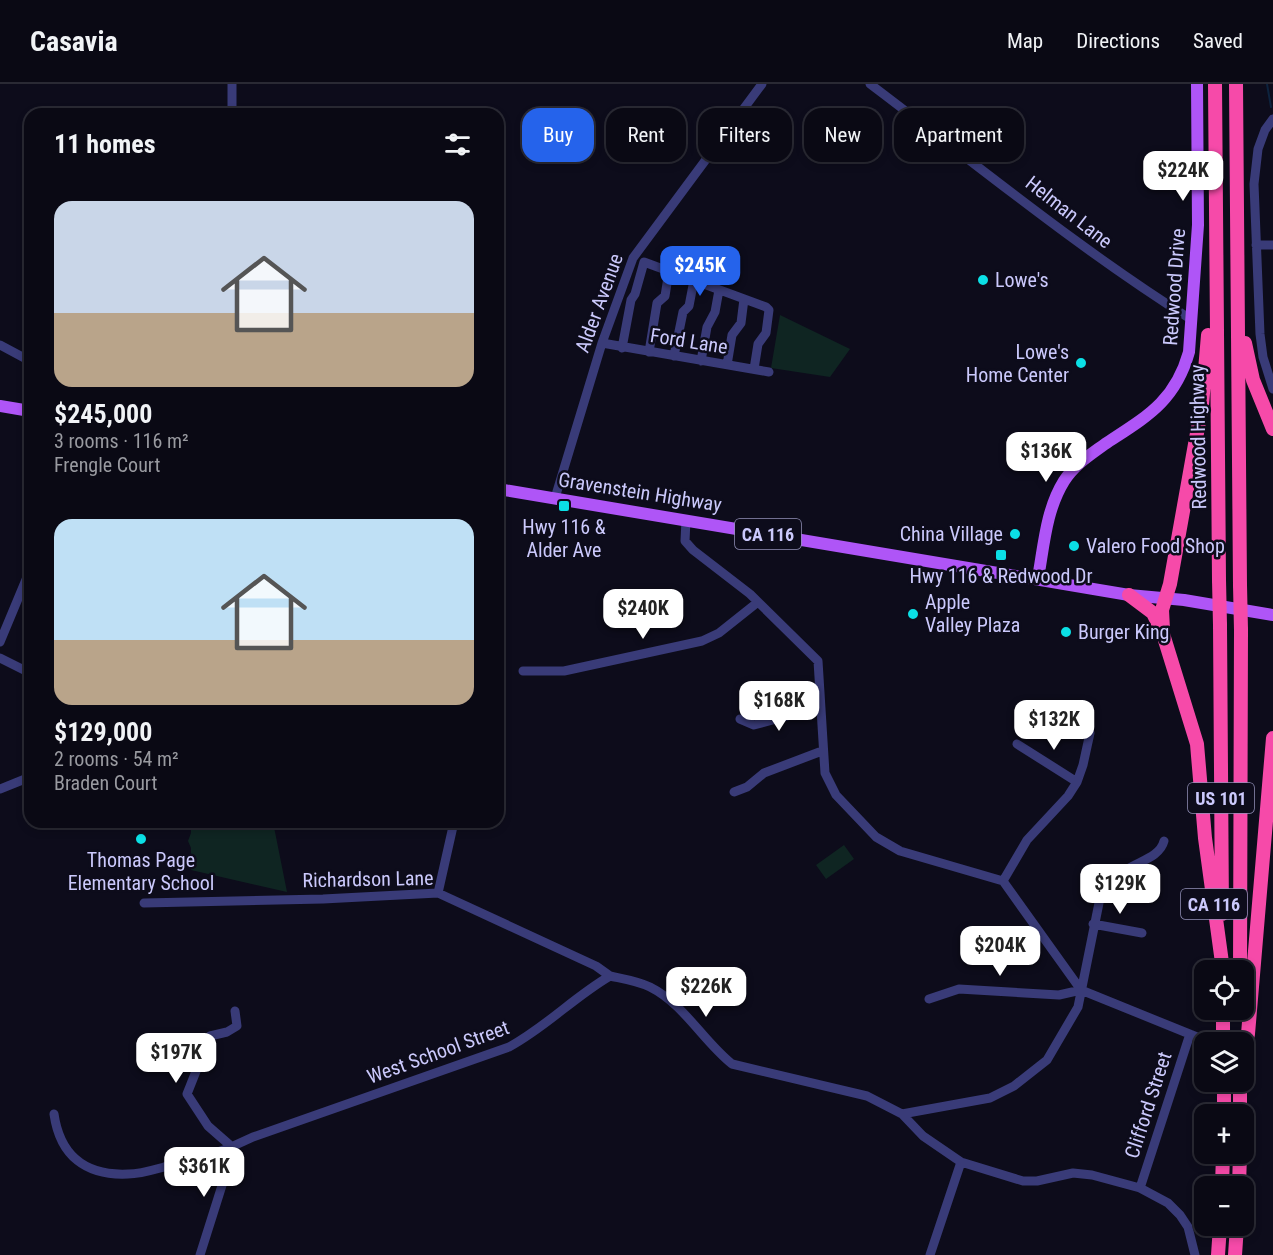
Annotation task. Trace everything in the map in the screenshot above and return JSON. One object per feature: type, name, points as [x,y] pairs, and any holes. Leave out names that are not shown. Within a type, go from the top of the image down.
[{"type":"highway","name":"Redwood Highway","points":[[1215,84],[1223,960]]},
{"type":"highway","name":"Redwood Highway","points":[[1236,84],[1241,630],[1240,960]]},
{"type":"highway","points":[[1163,634],[1162,610],[1174,562],[1202,405],[1215,249]]},
{"type":"highway","points":[[1238,255],[1249,365],[1258,396],[1273,429]]},
{"type":"highway","name":"CA 116","points":[[1129,595],[1153,613],[1163,634],[1197,744],[1205,838],[1222,960]]},
{"type":"highway","name":"CA 116","points":[[1248,1032],[1273,738]]},
{"type":"highway","points":[[1218,1255],[1219,1236]]},
{"type":"highway","points":[[1235,1255],[1236,1236]]},
{"type":"main road","name":"Redwood Drive","points":[[1038,578],[1051,510],[1065,479],[1082,460],[1144,419],[1173,390],[1181,377],[1189,352],[1198,225],[1197,84]]},
{"type":"main road","points":[[0,406],[24,410]]},
{"type":"main road","name":"Gravenstein Highway","points":[[504,490],[1129,595],[1165,598],[1273,615]]},
{"type":"street","points":[[232,84],[232,108]]},
{"type":"street","name":"Alder Avenue","points":[[555,498],[602,343],[633,258],[762,84]]},
{"type":"street","name":"Helman Lane","points":[[870,84],[1090,252],[1133,283],[1192,320]]},
{"type":"street","points":[[1273,119],[1260,140],[1256,157],[1256,245],[1261,346],[1273,389]]},
{"type":"street","points":[[1256,245],[1273,245]]},
{"type":"street","points":[[622,348],[631,300],[636,294],[644,262],[766,307],[769,310],[766,333],[758,344],[754,369]]},
{"type":"street","points":[[649,352],[657,303],[665,296],[669,271]]},
{"type":"street","points":[[674,356],[683,312],[689,306],[694,280]]},
{"type":"street","points":[[701,361],[707,327],[715,312],[719,290]]},
{"type":"street","points":[[727,365],[732,335],[741,323],[744,299]]},
{"type":"street","name":"Ford Lane","points":[[602,343],[769,372]]},
{"type":"street","points":[[0,345],[24,358]]},
{"type":"street","points":[[686,520],[685,541],[693,550],[758,602],[818,661],[822,751],[825,773],[836,795],[876,837],[900,851],[1003,881],[1081,990]]},
{"type":"street","points":[[0,642],[24,584]]},
{"type":"street","points":[[523,671],[564,671],[702,641],[719,633],[758,602]]},
{"type":"street","points":[[0,610],[11,613]]},
{"type":"street","points":[[0,658],[24,670]]},
{"type":"street","points":[[740,719],[754,725],[820,707]]},
{"type":"street","points":[[1003,881],[1027,840],[1068,796],[1077,782],[1090,733]]},
{"type":"street","points":[[1017,744],[1077,782]]},
{"type":"street","points":[[734,792],[747,787],[764,773],[822,751]]},
{"type":"street","points":[[0,789],[24,779]]},
{"type":"street","points":[[438,893],[453,828]]},
{"type":"street","points":[[902,1114],[990,1098],[1014,1086],[1047,1060],[1078,1007],[1100,898],[1107,885],[1127,869],[1159,852],[1164,841]]},
{"type":"street","name":"Richardson Lane","points":[[144,903],[438,893],[596,966],[610,975]]},
{"type":"street","points":[[1093,924],[1142,933]]},
{"type":"street","points":[[610,975],[653,988],[670,1001],[732,1064],[867,1096],[902,1114],[923,1137],[961,1162],[1023,1180],[1037,1180],[1073,1173],[1092,1175],[1140,1188],[1168,1203],[1180,1215],[1188,1227],[1195,1255]]},
{"type":"street","name":"West School Street","points":[[54,1114],[62,1142],[69,1153],[84,1166],[101,1173],[129,1174],[178,1164],[232,1147],[253,1137],[509,1047],[539,1029],[578,997],[610,975]]},
{"type":"street","points":[[929,999],[959,989],[1059,995],[1081,990]]},
{"type":"street","name":"Clifford Street","points":[[1081,990],[1194,1035],[1140,1188]]},
{"type":"street","points":[[200,1255],[231,1157],[232,1147],[208,1126],[187,1094],[210,1036],[227,1032],[237,1026],[236,1011]]},
{"type":"street","points":[[930,1255],[961,1162]]},
{"type":"green space","points":[[780,315],[850,349],[830,377],[771,368]]},
{"type":"green space","points":[[191,828],[274,828],[287,892],[191,870],[191,848],[188,841]]},
{"type":"green space","points":[[844,845],[854,859],[826,879],[816,865]]},
{"type":"waterway","points":[[1267,84],[1271,107]]},
{"type":"place","name":"Lowe's","points":[[983,280]]},
{"type":"place","name":"Lowe's Home Center","points":[[1081,363]]},
{"type":"place","name":"Hwy 116 & Alder Ave","points":[[564,506]]},
{"type":"place","name":"China Village","points":[[1015,534]]},
{"type":"place","name":"Valero Food Shop","points":[[1074,546]]},
{"type":"place","name":"Hwy 116 & Redwood Dr","points":[[1001,555]]},
{"type":"place","name":"Apple Valley Plaza","points":[[913,614]]},
{"type":"place","name":"Burger King","points":[[1066,632]]},
{"type":"place","name":"Thomas Page Elementary School","points":[[141,839]]}]
